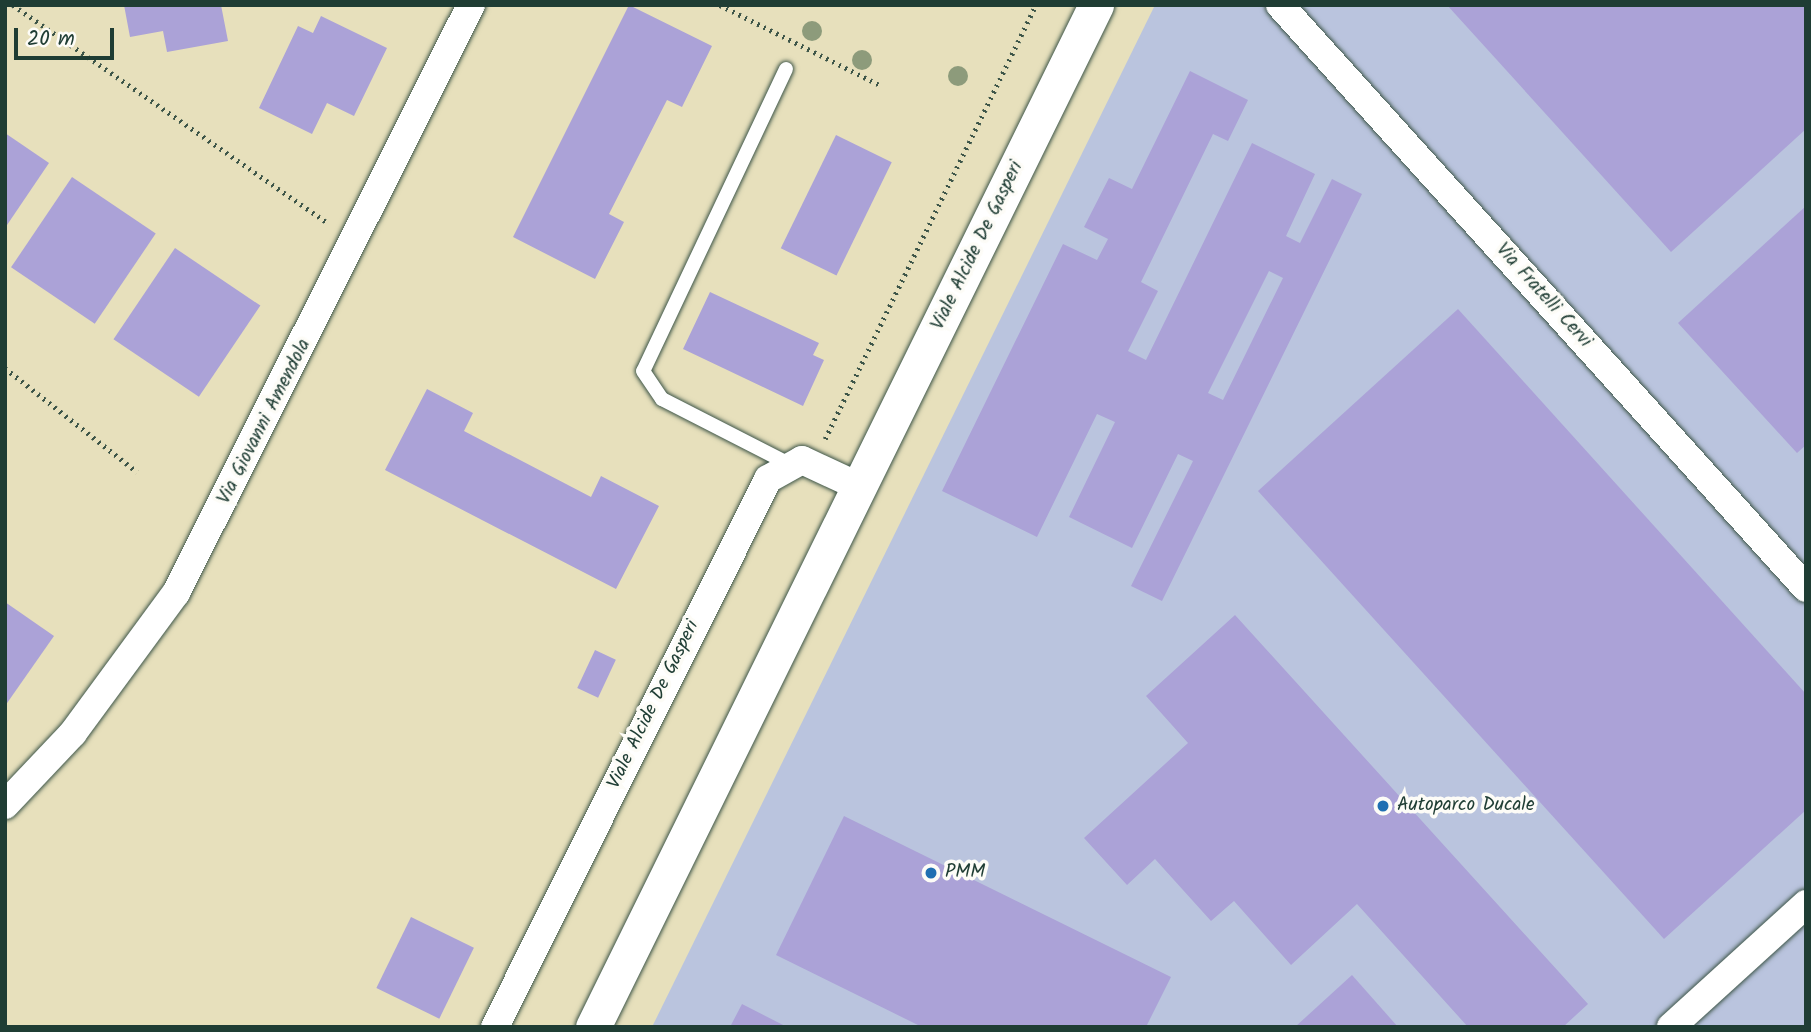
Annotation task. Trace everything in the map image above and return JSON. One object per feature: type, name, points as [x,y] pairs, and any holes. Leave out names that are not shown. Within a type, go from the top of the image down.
[{"type":"street","name":"Via Giovanni Amendola","points":[[5,805],[73,733],[176,593],[471,5]]},
{"type":"street","name":"Viale Alcide De Gasperi","points":[[593,1027],[1096,5]]},
{"type":"street","name":"Via Fratelli Cervi","points":[[1280,5],[1806,588]]},
{"type":"street","points":[[787,463],[813,461],[860,487]]},
{"type":"street","name":"Viale Alcide De Gasperi","points":[[495,1027],[757,496],[787,463]]},
{"type":"street","points":[[1671,1027],[1806,904]]},
{"type":"lane","points":[[786,69],[643,371],[662,399],[787,463]]},
{"type":"path","points":[[13,5],[333,226]]},
{"type":"path","points":[[720,5],[880,85]]},
{"type":"path","points":[[5,368],[136,472]]},
{"type":"shaded area","points":[[1155,5],[1806,5],[1806,1027],[652,1027]]},
{"type":"building","points":[[124,5],[221,5],[228,41],[167,52],[163,31],[130,37]]},
{"type":"building","points":[[629,5],[712,46],[682,107],[667,100],[609,214],[624,222],[595,279],[513,237]]},
{"type":"building","points":[[1447,5],[1806,5],[1806,129],[1671,252]]},
{"type":"building","points":[[321,16],[387,48],[354,116],[327,103],[312,134],[259,108],[298,26],[313,33]]},
{"type":"building","points":[[1190,71],[1248,100],[1228,141],[1213,134],[1141,282],[1158,291],[1128,351],[1146,360],[1252,143],[1315,174],[1286,236],[1300,243],[1332,179],[1362,194],[1162,601],[1131,586],[1193,461],[1178,454],[1132,548],[1069,517],[1115,422],[1097,414],[1037,537],[942,491],[1063,244],[1097,260],[1108,239],[1084,227],[1109,178],[1132,189]],"holes":[[[1269,271],[1283,278],[1223,400],[1208,393]]]},
{"type":"building","points":[[5,133],[49,163],[5,228]]},
{"type":"building","points":[[836,135],[892,162],[836,275],[781,248]]},
{"type":"building","points":[[72,177],[156,233],[95,324],[11,267]]},
{"type":"building","points":[[1806,206],[1806,445],[1797,453],[1678,323]]},
{"type":"building","points":[[175,248],[260,306],[199,397],[113,339]]},
{"type":"building","points":[[710,292],[819,343],[813,355],[824,360],[803,406],[683,349]]},
{"type":"building","points":[[1458,309],[1806,694],[1806,810],[1664,939],[1258,491]]},
{"type":"building","points":[[427,389],[473,413],[464,431],[591,497],[601,476],[659,506],[616,589],[385,470]]},
{"type":"building","points":[[5,602],[54,636],[5,706]]},
{"type":"building","points":[[1235,615],[1588,1004],[1563,1027],[1468,1027],[1357,904],[1291,965],[1234,901],[1211,921],[1155,859],[1127,885],[1084,838],[1188,743],[1146,696]]},
{"type":"building","points":[[595,650],[616,660],[598,698],[577,688]]},
{"type":"building","points":[[844,816],[1171,977],[1146,1027],[922,1027],[776,955]]},
{"type":"building","points":[[411,917],[474,948],[439,1019],[376,988]]},
{"type":"building","points":[[1352,975],[1398,1027],[1295,1027]]},
{"type":"building","points":[[742,1004],[787,1027],[730,1027]]},
{"type":"place","name":"Autoparco Ducale","points":[[1383,806]]},
{"type":"place","name":"PMM","points":[[931,873]]}]
